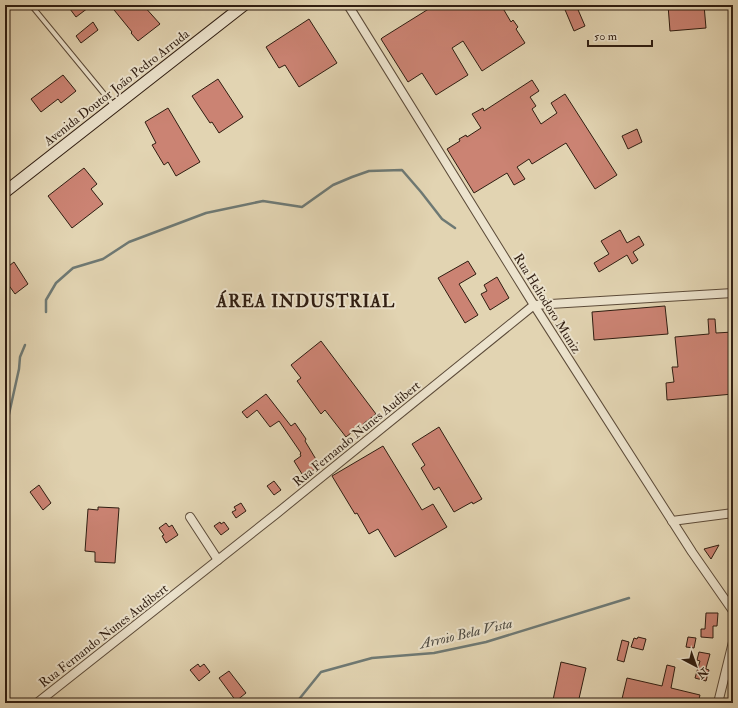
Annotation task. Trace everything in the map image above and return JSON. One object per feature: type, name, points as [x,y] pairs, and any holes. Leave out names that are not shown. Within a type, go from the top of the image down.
[{"type":"main road","name":"Avenida Doutor João Pedro Arruda","points":[[5,192],[244,5]]},
{"type":"street","name":"Rua Heliodoro Muniz","points":[[348,5],[534,305],[692,552],[733,611]]},
{"type":"street","points":[[534,305],[733,293]]},
{"type":"street","name":"Rua Fernando Nunes Audibert","points":[[37,703],[218,560],[534,305]]},
{"type":"street","points":[[672,521],[733,513]]},
{"type":"street","points":[[190,517],[218,560]]},
{"type":"street","points":[[718,703],[733,642]]},
{"type":"lane","points":[[31,5],[115,106]]},
{"type":"building","points":[[67,5],[92,5],[76,17]]},
{"type":"building","points":[[110,5],[143,5],[160,24],[138,41]]},
{"type":"building","points":[[435,5],[501,5],[511,22],[513,20],[518,27],[516,29],[525,43],[482,71],[463,41],[452,48],[468,75],[436,95],[422,73],[408,82],[381,39]]},
{"type":"building","points":[[563,5],[576,5],[585,26],[574,31]]},
{"type":"building","points":[[668,5],[704,5],[706,28],[670,31]]},
{"type":"building","points":[[309,19],[337,63],[299,87],[285,65],[279,68],[266,47]]},
{"type":"building","points":[[93,22],[98,30],[81,43],[76,36]]},
{"type":"building","points":[[63,75],[76,91],[61,103],[58,99],[41,112],[31,99]]},
{"type":"building","points":[[218,79],[243,117],[219,133],[212,122],[210,123],[192,96]]},
{"type":"building","points":[[532,80],[539,91],[530,97],[536,106],[532,109],[541,124],[557,113],[551,103],[565,94],[617,175],[595,189],[566,143],[532,164],[529,159],[517,167],[525,179],[514,185],[507,173],[474,193],[447,149],[460,141],[459,139],[466,135],[467,137],[481,128],[472,114],[483,108],[484,111]]},
{"type":"building","points":[[168,108],[200,162],[176,176],[168,162],[164,165],[152,145],[156,143],[145,122]]},
{"type":"building","points":[[637,129],[642,142],[628,149],[622,136]]},
{"type":"building","points":[[84,168],[97,184],[91,189],[103,204],[72,228],[48,196]]},
{"type":"building","points":[[620,230],[627,243],[639,236],[644,245],[633,252],[638,260],[632,264],[627,255],[599,272],[594,263],[609,254],[601,241]]},
{"type":"building","points":[[468,261],[476,274],[459,284],[478,315],[465,323],[438,278]]},
{"type":"building","points":[[14,262],[28,284],[15,294],[5,280],[5,269]]},
{"type":"building","points":[[497,277],[509,298],[490,310],[481,294],[487,291],[484,285]]},
{"type":"building","points":[[665,306],[668,334],[594,340],[592,312]]},
{"type":"building","points":[[708,319],[715,319],[716,333],[733,332],[733,394],[667,400],[666,383],[674,382],[672,367],[678,367],[675,337],[709,334]]},
{"type":"building","points":[[321,341],[376,414],[363,424],[366,428],[359,433],[356,429],[346,437],[325,410],[321,414],[297,381],[301,378],[291,365]]},
{"type":"building","points":[[266,394],[291,426],[295,423],[306,439],[305,441],[320,466],[312,471],[310,469],[302,474],[294,461],[301,456],[301,453],[279,421],[270,427],[257,410],[247,418],[242,412]]},
{"type":"building","points":[[439,427],[482,499],[473,504],[472,502],[454,512],[439,487],[434,490],[421,468],[425,465],[412,444]]},
{"type":"building","points":[[383,446],[422,510],[433,504],[447,527],[395,557],[378,529],[369,534],[332,476]]},
{"type":"building","points":[[274,481],[281,490],[274,495],[267,486]]},
{"type":"building","points":[[39,485],[51,503],[43,510],[30,492]]},
{"type":"building","points":[[241,503],[246,511],[236,518],[232,512],[236,510],[234,507]]},
{"type":"building","points":[[98,507],[119,508],[115,563],[95,562],[95,552],[85,551],[88,509],[98,510]]},
{"type":"building","points":[[220,522],[221,524],[224,522],[229,529],[221,535],[214,526]]},
{"type":"building","points":[[166,523],[169,527],[172,525],[178,535],[166,543],[162,536],[164,535],[159,528]]},
{"type":"building","points":[[719,545],[711,559],[704,549]]},
{"type":"building","points":[[706,613],[718,613],[717,626],[713,626],[713,638],[701,637],[701,629],[705,629]]},
{"type":"building","points":[[638,637],[646,639],[643,650],[631,647],[634,638],[637,639]]},
{"type":"building","points":[[688,637],[696,638],[694,648],[686,647]]},
{"type":"building","points":[[622,640],[629,642],[624,662],[617,660]]},
{"type":"building","points":[[699,652],[710,654],[706,668],[709,670],[706,681],[695,678],[700,661],[697,660]]},
{"type":"building","points":[[561,662],[586,668],[578,703],[565,703],[553,700]]},
{"type":"building","points":[[198,664],[200,667],[204,664],[210,672],[199,681],[190,670]]},
{"type":"building","points":[[667,665],[675,667],[671,688],[700,695],[698,703],[621,703],[627,678],[662,686]]},
{"type":"building","points":[[229,671],[246,693],[236,701],[219,678]]},
{"type":"waterway","points":[[46,312],[46,300],[56,283],[73,268],[103,259],[129,242],[206,213],[263,201],[302,207],[333,185],[369,171],[402,170],[442,219],[455,228]]},
{"type":"waterway","points":[[5,432],[19,369],[20,357],[25,345]]},
{"type":"waterway","name":"Arroio Bela Vista","points":[[296,703],[321,672],[372,658],[434,653],[486,642],[629,598]]},
{"type":"district","name":"ÁREA INDUSTRIAL","points":[[306,301]]}]
